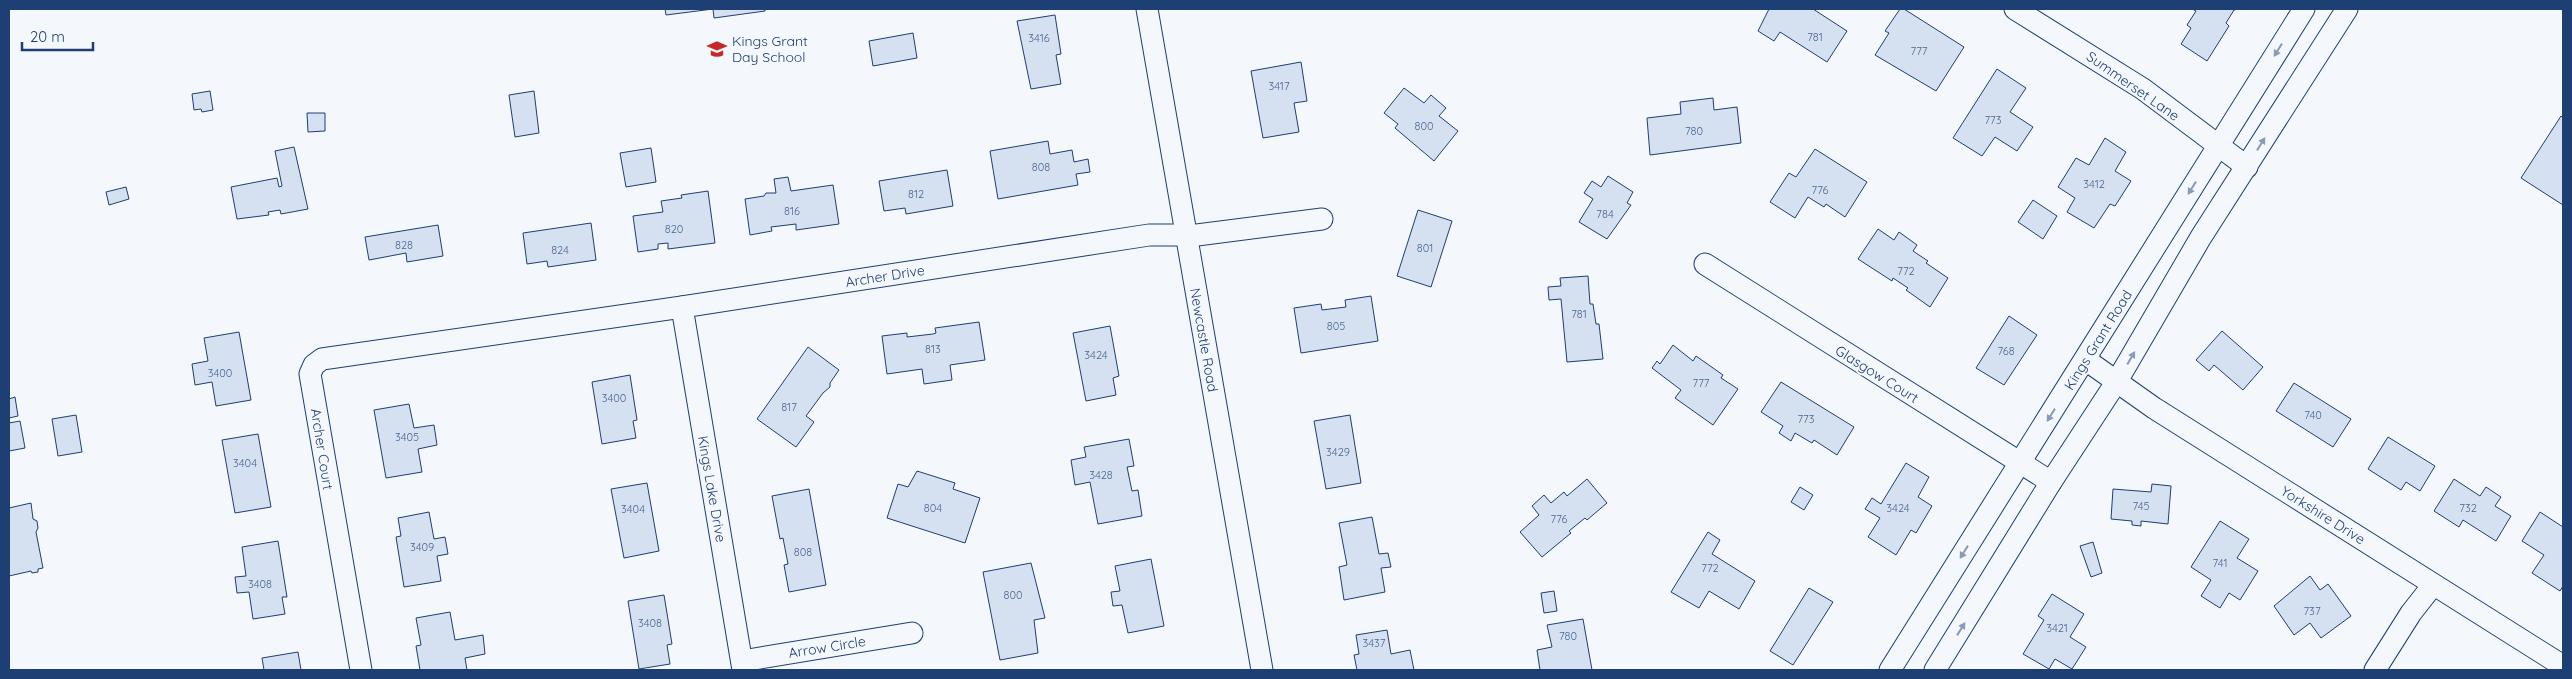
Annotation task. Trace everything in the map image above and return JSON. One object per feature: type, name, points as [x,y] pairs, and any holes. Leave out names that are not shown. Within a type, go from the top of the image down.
[{"type":"street","name":"Newcastle Road","points":[[1147,9],[1262,670]]},
{"type":"street","name":"Summerset Lane","points":[[2015,9],[2143,89],[2247,167]]},
{"type":"street","name":"Kings Grant Road","points":[[1890,670],[2086,360],[2304,9]]},
{"type":"street","points":[[1935,670],[2051,482],[2117,381],[2202,238],[2347,9]]},
{"type":"street","name":"Archer Drive","points":[[450,340],[682,307],[1149,235],[1186,235],[1322,219]]},
{"type":"street","name":"Glasgow Court","points":[[1704,264],[2051,482]]},
{"type":"street","name":"Kings Lake Drive","points":[[682,307],[743,666]]},
{"type":"street","name":"Archer Court","points":[[361,670],[310,374],[314,365],[322,359],[450,340]]},
{"type":"street","name":"Yorkshire Drive","points":[[2086,360],[2154,408],[2563,666]]},
{"type":"street","points":[[2375,670],[2406,620],[2433,585]]},
{"type":"street","name":"Arrow Circle","points":[[743,666],[912,633]]},
{"type":"building","points":[[665,9],[713,9],[666,15]]},
{"type":"building","points":[[713,9],[765,9],[765,11],[714,18]]},
{"type":"building","points":[[1769,9],[1813,9],[1847,31],[1827,62],[1780,32],[1774,41],[1758,31]]},
{"type":"building","points":[[1900,9],[1904,9],[1964,47],[1936,91],[1875,55],[1889,33],[1885,31]]},
{"type":"building","points":[[2192,9],[2238,9],[2234,10],[2226,23],[2229,26],[2207,61],[2181,44],[2191,28],[2187,25],[2196,11]]},
{"type":"building","points":[[1055,15],[1061,54],[1056,55],[1061,84],[1031,89],[1017,21]]},
{"type":"building","points":[[913,33],[917,58],[873,66],[869,41]]},
{"type":"building","points":[[1301,62],[1307,101],[1294,103],[1299,132],[1263,138],[1251,71]]},
{"type":"building","points":[[1997,69],[2026,88],[2010,112],[2033,127],[2017,151],[1995,137],[1982,156],[1953,138]]},
{"type":"building","points":[[1404,88],[1424,103],[1431,95],[1446,108],[1439,116],[1458,131],[1434,161],[1395,128],[1398,124],[1384,113]]},
{"type":"building","points":[[210,91],[213,110],[202,112],[201,109],[194,110],[192,94]]},
{"type":"building","points":[[534,91],[539,133],[515,137],[509,95]]},
{"type":"building","points":[[1713,98],[1714,110],[1737,107],[1741,143],[1650,155],[1647,118],[1681,114],[1680,102]]},
{"type":"building","points":[[307,113],[325,113],[325,131],[308,132]]},
{"type":"building","points":[[2561,116],[2563,118],[2563,205],[2521,178]]},
{"type":"building","points":[[2105,138],[2126,152],[2115,171],[2131,181],[2115,206],[2110,204],[2094,228],[2067,212],[2075,198],[2058,187],[2076,158],[2089,165]]},
{"type":"building","points":[[1048,141],[1050,154],[1072,150],[1074,162],[1088,159],[1090,172],[1076,174],[1078,185],[998,199],[990,151]]},
{"type":"building","points":[[294,147],[308,209],[281,214],[280,210],[268,212],[269,215],[237,219],[231,187],[277,178],[279,187],[282,186],[275,151]]},
{"type":"building","points":[[651,148],[656,182],[626,187],[620,153]]},
{"type":"building","points":[[1815,149],[1867,182],[1845,217],[1826,204],[1824,207],[1808,197],[1795,218],[1770,202],[1789,173],[1796,177]]},
{"type":"building","points":[[947,170],[953,206],[906,214],[905,208],[884,211],[879,181]]},
{"type":"building","points":[[1608,176],[1633,192],[1627,203],[1631,205],[1607,239],[1579,222],[1593,199],[1584,193],[1592,181],[1601,187]]},
{"type":"building","points":[[788,177],[791,191],[833,185],[839,224],[796,230],[796,224],[771,227],[772,231],[750,235],[745,199],[764,196],[766,193],[776,193],[774,179]]},
{"type":"building","points":[[126,187],[129,199],[109,205],[106,192]]},
{"type":"building","points":[[708,191],[715,243],[668,249],[668,243],[658,244],[658,249],[638,252],[633,216],[663,212],[661,201],[682,198],[681,195]]},
{"type":"building","points":[[2033,200],[2057,216],[2043,239],[2018,222]]},
{"type":"building","points":[[1418,210],[1452,221],[1431,287],[1397,276]]},
{"type":"building","points":[[591,223],[596,260],[548,267],[547,261],[527,264],[523,233]]},
{"type":"building","points":[[438,225],[443,256],[407,262],[406,253],[369,260],[365,237]]},
{"type":"building","points":[[1878,229],[1894,240],[1899,232],[1917,245],[1913,251],[1928,261],[1926,263],[1948,278],[1930,307],[1893,278],[1892,281],[1858,259]]},
{"type":"building","points":[[1588,276],[1590,304],[1593,304],[1596,324],[1599,324],[1603,359],[1567,362],[1561,299],[1549,300],[1548,287],[1561,286],[1560,278]]},
{"type":"building","points":[[1371,296],[1378,341],[1301,353],[1294,308],[1321,304],[1322,310],[1346,307],[1345,300]]},
{"type":"building","points":[[2009,316],[2037,335],[2004,385],[1976,368]]},
{"type":"building","points":[[979,322],[985,360],[950,365],[952,380],[924,384],[922,369],[887,374],[882,336],[907,333],[907,337],[933,334],[936,333],[935,328]]},
{"type":"building","points":[[1110,326],[1119,376],[1113,378],[1116,395],[1086,401],[1073,333]]},
{"type":"building","points":[[2222,331],[2263,367],[2243,390],[2214,365],[2209,371],[2196,360]]},
{"type":"building","points":[[239,332],[251,400],[216,406],[212,382],[195,385],[192,364],[208,361],[204,338]]},
{"type":"building","points":[[1673,345],[1693,361],[1696,356],[1723,375],[1721,378],[1738,389],[1713,425],[1675,398],[1681,390],[1652,368],[1657,361],[1660,364]]},
{"type":"building","points":[[808,347],[839,370],[830,383],[830,387],[823,393],[806,416],[814,422],[796,447],[757,419]]},
{"type":"building","points":[[630,375],[637,420],[633,421],[636,438],[602,444],[592,382]]},
{"type":"building","points":[[1781,382],[1854,427],[1837,455],[1814,440],[1812,443],[1795,433],[1791,441],[1779,433],[1783,426],[1761,412]]},
{"type":"building","points":[[2294,383],[2351,419],[2333,447],[2276,411]]},
{"type":"building","points":[[15,397],[18,416],[9,418],[9,399]]},
{"type":"building","points":[[409,404],[414,428],[434,425],[437,445],[418,449],[422,472],[386,478],[374,410]]},
{"type":"building","points":[[76,415],[82,452],[58,456],[52,419]]},
{"type":"building","points":[[1350,415],[1361,483],[1326,489],[1314,421]]},
{"type":"building","points":[[20,421],[25,448],[9,451],[9,423]]},
{"type":"building","points":[[258,434],[271,507],[235,513],[222,440]]},
{"type":"building","points":[[2388,437],[2435,466],[2420,491],[2406,482],[2401,490],[2368,469]]},
{"type":"building","points":[[1129,439],[1134,466],[1127,467],[1132,491],[1138,490],[1142,516],[1098,524],[1090,482],[1075,485],[1071,460],[1086,457],[1084,447]]},
{"type":"building","points":[[1906,463],[1929,477],[1918,497],[1932,506],[1916,533],[1911,530],[1896,555],[1868,537],[1880,518],[1865,509],[1872,498],[1881,504]]},
{"type":"building","points":[[917,471],[955,483],[953,489],[980,498],[965,543],[887,518],[898,484],[908,487]]},
{"type":"building","points":[[1587,479],[1607,503],[1587,520],[1585,518],[1569,531],[1571,533],[1542,557],[1520,532],[1539,515],[1532,506],[1544,495],[1551,503],[1564,492],[1567,496]]},
{"type":"building","points":[[2454,479],[2480,496],[2486,487],[2501,497],[2495,506],[2511,516],[2496,541],[2463,520],[2459,527],[2434,511]]},
{"type":"building","points":[[647,483],[659,551],[624,558],[611,489]]},
{"type":"building","points":[[2152,484],[2171,486],[2168,524],[2141,521],[2141,526],[2132,525],[2132,521],[2111,519],[2113,489],[2151,492]]},
{"type":"building","points":[[1800,487],[1813,495],[1804,510],[1791,502]]},
{"type":"building","points":[[809,489],[826,585],[789,592],[784,565],[788,564],[783,538],[780,539],[772,496]]},
{"type":"building","points":[[31,503],[33,519],[37,521],[38,528],[36,532],[43,568],[38,569],[38,572],[32,573],[31,571],[9,576],[9,508]]},
{"type":"building","points":[[429,512],[434,539],[445,537],[448,554],[437,556],[441,581],[404,587],[396,537],[401,536],[398,518]]},
{"type":"building","points":[[2540,512],[2563,527],[2563,586],[2560,591],[2532,573],[2544,555],[2522,541]]},
{"type":"building","points":[[1372,517],[1379,554],[1388,553],[1391,567],[1381,568],[1385,592],[1344,600],[1339,567],[1347,565],[1339,523]]},
{"type":"building","points":[[2220,521],[2249,539],[2237,558],[2258,571],[2240,600],[2229,593],[2220,608],[2201,596],[2211,580],[2191,567]]},
{"type":"building","points":[[1708,532],[1720,540],[1712,554],[1755,581],[1739,609],[1709,591],[1699,608],[1671,592]]},
{"type":"building","points":[[278,541],[287,597],[282,597],[285,614],[253,619],[249,592],[237,593],[235,577],[246,576],[242,547]]},
{"type":"building","points":[[2093,542],[2102,573],[2091,577],[2080,546]]},
{"type":"building","points":[[1151,559],[1164,626],[1128,633],[1122,605],[1113,606],[1111,592],[1120,591],[1115,566]]},
{"type":"building","points":[[1031,563],[1045,618],[1034,620],[1038,653],[1000,660],[983,572]]},
{"type":"building","points":[[2310,576],[2320,590],[2328,584],[2351,616],[2321,638],[2310,623],[2294,635],[2274,606]]},
{"type":"building","points":[[1809,588],[1833,602],[1793,665],[1770,651]]},
{"type":"building","points":[[1554,591],[1557,611],[1544,613],[1541,593]]},
{"type":"building","points":[[2052,594],[2084,614],[2070,637],[2086,647],[2072,669],[2055,659],[2049,669],[2023,654],[2044,620],[2038,616]]},
{"type":"building","points":[[664,595],[672,644],[667,645],[670,664],[639,669],[628,601]]},
{"type":"building","points":[[450,612],[455,640],[483,635],[485,654],[465,658],[467,670],[420,670],[416,646],[421,645],[416,618]]},
{"type":"building","points":[[1583,619],[1592,670],[1540,670],[1537,650],[1552,647],[1547,625]]},
{"type":"building","points":[[1387,630],[1391,654],[1410,650],[1414,670],[1357,670],[1354,655],[1359,654],[1356,635]]},
{"type":"building","points":[[298,652],[301,670],[264,670],[262,658]]},
{"type":"place","name":"Kings Grant Day School","points":[[717,49]]}]
